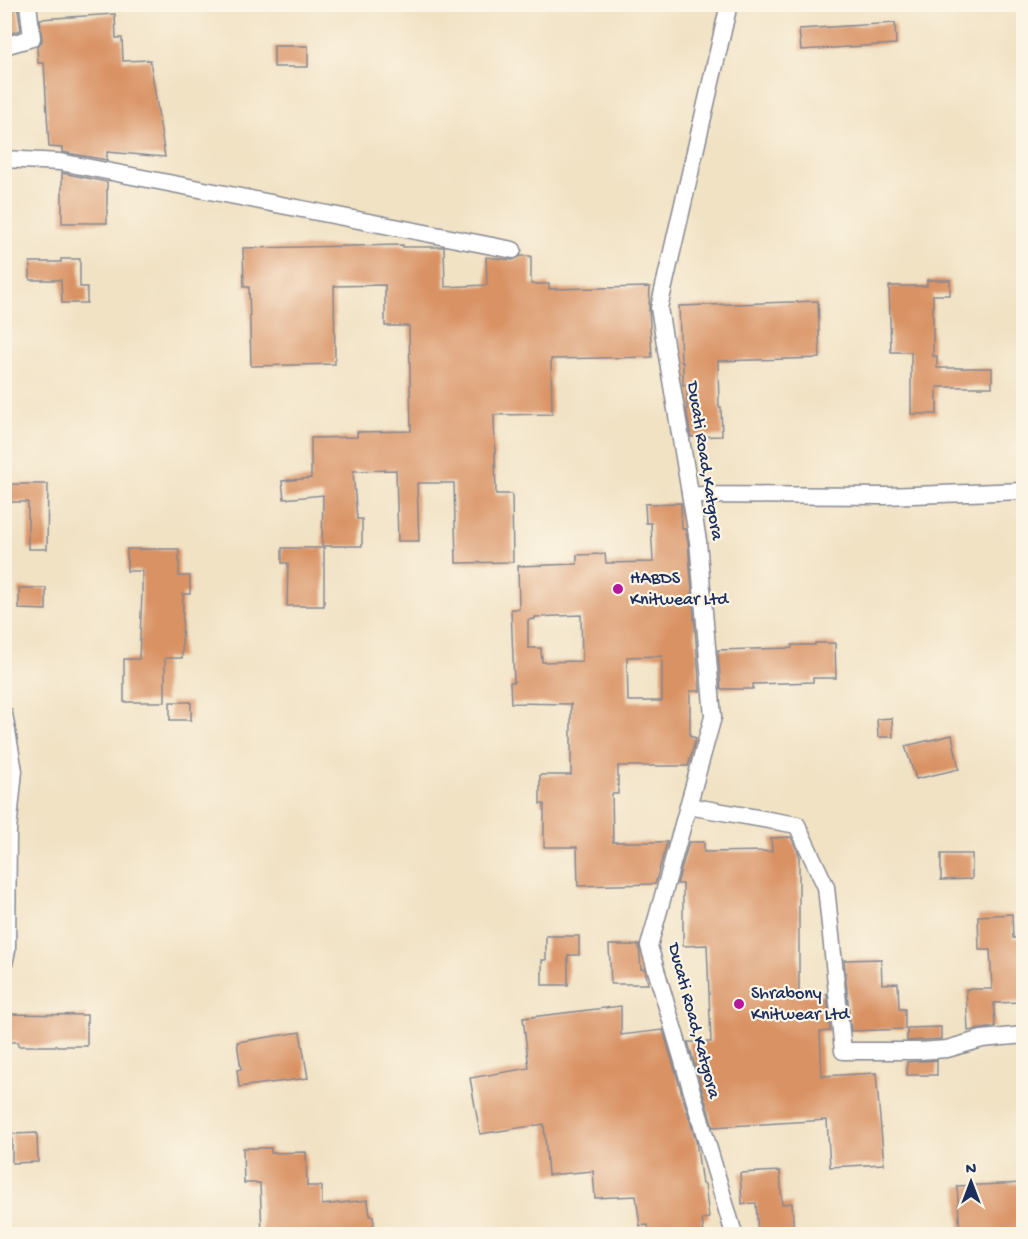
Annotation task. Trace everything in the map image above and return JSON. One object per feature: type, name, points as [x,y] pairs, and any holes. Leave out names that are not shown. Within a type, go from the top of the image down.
[{"type":"street","points":[[4,46],[32,38],[28,4]]},
{"type":"street","name":"Ducati Road,Katgora","points":[[729,4],[659,308],[698,541],[713,717],[649,946],[734,1234]]},
{"type":"street","points":[[4,159],[60,162],[513,250]]},
{"type":"street","points":[[690,495],[885,496],[1023,491]]},
{"type":"street","points":[[4,714],[14,771],[8,831],[7,950],[4,964]]},
{"type":"street","points":[[688,806],[797,825],[826,888],[843,1051],[928,1050],[947,1048],[982,1039],[1023,1035]]},
{"type":"building","points":[[18,9],[21,30],[4,35],[4,10]]},
{"type":"building","points":[[115,14],[116,38],[122,38],[123,61],[150,60],[165,157],[107,152],[107,160],[62,152],[62,148],[49,147],[44,63],[38,63],[37,47],[42,41],[40,19]]},
{"type":"building","points":[[895,23],[896,44],[801,50],[799,29]]},
{"type":"building","points":[[274,46],[308,46],[308,67],[274,67]]},
{"type":"building","points":[[62,173],[107,182],[107,223],[62,223]]},
{"type":"building","points":[[403,245],[403,247],[444,247],[445,287],[487,285],[486,257],[512,260],[521,256],[531,256],[531,284],[549,284],[549,289],[650,287],[652,357],[551,359],[552,414],[494,415],[496,494],[512,494],[513,562],[456,563],[454,483],[417,483],[419,541],[398,541],[396,470],[353,471],[357,519],[362,519],[362,546],[322,546],[323,495],[284,499],[282,481],[311,478],[311,438],[357,437],[357,432],[411,431],[409,326],[385,326],[385,285],[334,286],[335,364],[251,366],[249,287],[244,287],[243,248]]},
{"type":"building","points":[[61,259],[80,259],[80,287],[87,287],[87,303],[62,303],[61,280],[30,280],[30,262],[61,262]]},
{"type":"building","points":[[927,280],[950,280],[950,295],[933,295],[933,356],[937,356],[937,368],[992,368],[992,387],[937,387],[937,414],[911,414],[911,352],[891,352],[889,286],[927,286]]},
{"type":"building","points":[[818,301],[820,358],[718,361],[722,436],[691,437],[687,413],[687,385],[683,385],[679,306]]},
{"type":"building","points":[[4,484],[48,484],[47,549],[28,549],[28,502],[4,502]]},
{"type":"building","points":[[681,503],[682,529],[685,529],[688,542],[700,691],[690,691],[690,736],[696,738],[688,766],[618,766],[618,794],[612,794],[613,842],[667,842],[655,884],[578,886],[577,847],[544,847],[544,804],[540,804],[540,775],[571,775],[571,704],[511,703],[510,682],[514,682],[511,609],[519,609],[518,566],[577,564],[577,555],[605,554],[606,563],[653,562],[651,523],[646,523],[645,504]],"holes":[[[581,615],[582,661],[542,662],[541,648],[528,648],[528,620],[535,619],[535,617]],[[662,656],[662,701],[628,701],[627,657]]]},
{"type":"building","points":[[282,548],[324,548],[324,606],[287,606],[288,563],[282,563]]},
{"type":"building","points":[[127,549],[179,549],[179,576],[190,576],[190,594],[183,594],[182,658],[165,658],[165,702],[124,702],[124,659],[139,659],[142,594],[142,571],[127,571]]},
{"type":"building","points":[[19,588],[46,588],[46,610],[19,609]]},
{"type":"building","points":[[815,643],[835,643],[836,678],[813,678],[813,682],[753,684],[753,689],[721,689],[718,650],[792,648],[792,645],[815,645]]},
{"type":"building","points":[[170,702],[191,702],[191,720],[170,720]]},
{"type":"building","points":[[892,718],[893,737],[878,737],[877,719]]},
{"type":"building","points":[[952,735],[959,769],[916,779],[905,746]]},
{"type":"building","points":[[791,837],[799,854],[799,995],[827,994],[830,1031],[820,1032],[822,1076],[876,1073],[884,1164],[830,1167],[827,1120],[713,1127],[688,1042],[711,1042],[707,945],[683,946],[683,884],[677,884],[689,842],[704,842],[704,852],[772,851],[771,838]]},
{"type":"building","points":[[941,854],[972,854],[972,879],[941,880]]},
{"type":"building","points":[[1012,914],[1013,938],[1023,938],[1023,1002],[994,1003],[995,1027],[968,1031],[966,989],[992,989],[990,950],[979,950],[978,916]]},
{"type":"building","points":[[546,936],[579,936],[579,955],[568,955],[568,985],[542,985],[542,960],[546,960]]},
{"type":"building","points":[[609,945],[639,945],[641,969],[645,969],[648,984],[611,984]]},
{"type":"building","points":[[881,959],[882,984],[898,983],[899,1009],[905,1009],[905,1029],[851,1031],[844,960]]},
{"type":"building","points":[[621,1006],[621,1035],[663,1030],[696,1141],[702,1184],[705,1184],[709,1218],[702,1219],[704,1234],[649,1234],[648,1225],[640,1226],[636,1196],[595,1198],[593,1171],[548,1175],[544,1124],[480,1134],[470,1078],[529,1068],[523,1018]]},
{"type":"building","points":[[4,1014],[87,1015],[87,1046],[18,1046],[18,1042],[4,1042]]},
{"type":"building","points":[[941,1027],[941,1039],[907,1041],[907,1028]]},
{"type":"building","points":[[300,1032],[308,1078],[239,1087],[237,1070],[241,1069],[237,1042]]},
{"type":"building","points":[[937,1060],[937,1075],[907,1075],[907,1062]]},
{"type":"building","points":[[37,1133],[38,1162],[12,1163],[12,1134]]},
{"type":"building","points":[[243,1148],[271,1148],[271,1153],[306,1152],[307,1186],[322,1186],[322,1205],[368,1200],[375,1234],[262,1234],[260,1183],[244,1183]]},
{"type":"building","points":[[780,1171],[782,1204],[792,1203],[794,1234],[758,1234],[756,1203],[742,1204],[740,1173]]},
{"type":"building","points":[[1023,1183],[1023,1234],[960,1234],[957,1186]]},
{"type":"place","name":"HABDS Knitwear Ltd","points":[[618,589]]},
{"type":"place","name":"Shrabony Knitwear Ltd","points":[[739,1004]]}]
